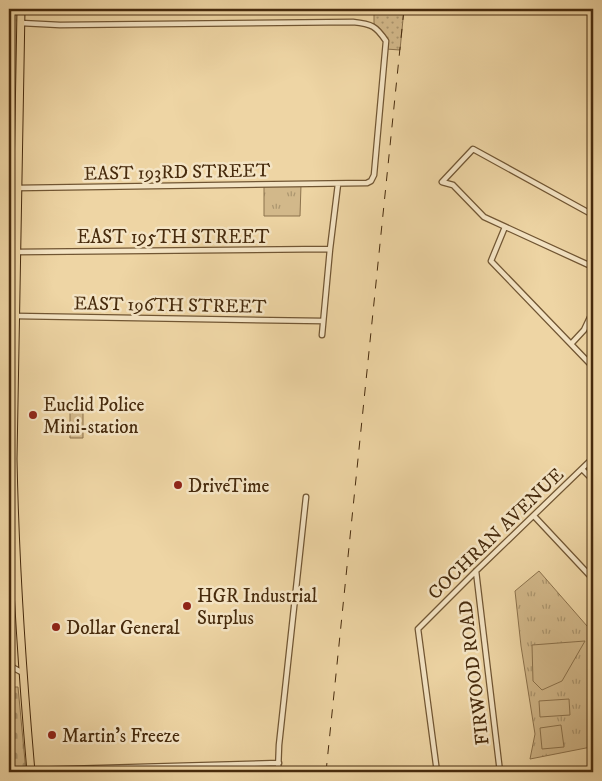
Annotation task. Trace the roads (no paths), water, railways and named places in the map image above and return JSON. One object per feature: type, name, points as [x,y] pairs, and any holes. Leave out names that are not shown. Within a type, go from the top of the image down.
[{"type":"main road","points":[[21,9],[12,519],[31,771]]},
{"type":"street","name":"EAST 193RD STREET","points":[[17,188],[367,183],[374,176],[386,41],[379,30],[370,24],[353,22],[60,25],[21,23]]},
{"type":"street","points":[[593,214],[473,149],[442,182],[453,185],[484,217],[593,267]]},
{"type":"street","points":[[322,335],[338,184]]},
{"type":"street","points":[[505,227],[491,261],[593,368]]},
{"type":"street","name":"EAST 195TH STREET","points":[[17,252],[330,249]]},
{"type":"street","points":[[571,344],[591,321],[593,311]]},
{"type":"street","name":"EAST 196TH STREET","points":[[16,316],[323,321]]},
{"type":"street","name":"COCHRAN AVENUE","points":[[437,772],[418,629],[593,458]]},
{"type":"street","points":[[582,468],[593,480]]},
{"type":"street","points":[[278,772],[279,745],[306,496]]},
{"type":"street","points":[[534,516],[593,579]]},
{"type":"street","name":"FIRWOOD ROAD","points":[[476,571],[500,772]]},
{"type":"street","points":[[9,643],[12,667],[23,673]]},
{"type":"street","points":[[31,771],[279,764]]},
{"type":"railway","points":[[326,772],[404,9]]},
{"type":"place","name":"Euclid Police Mini-station","points":[[33,415]]},
{"type":"place","name":"DriveTime","points":[[178,485]]},
{"type":"place","name":"HGR Industrial Surplus","points":[[187,606]]},
{"type":"place","name":"Dollar General","points":[[56,627]]},
{"type":"place","name":"Martin's Freeze","points":[[52,735]]}]
